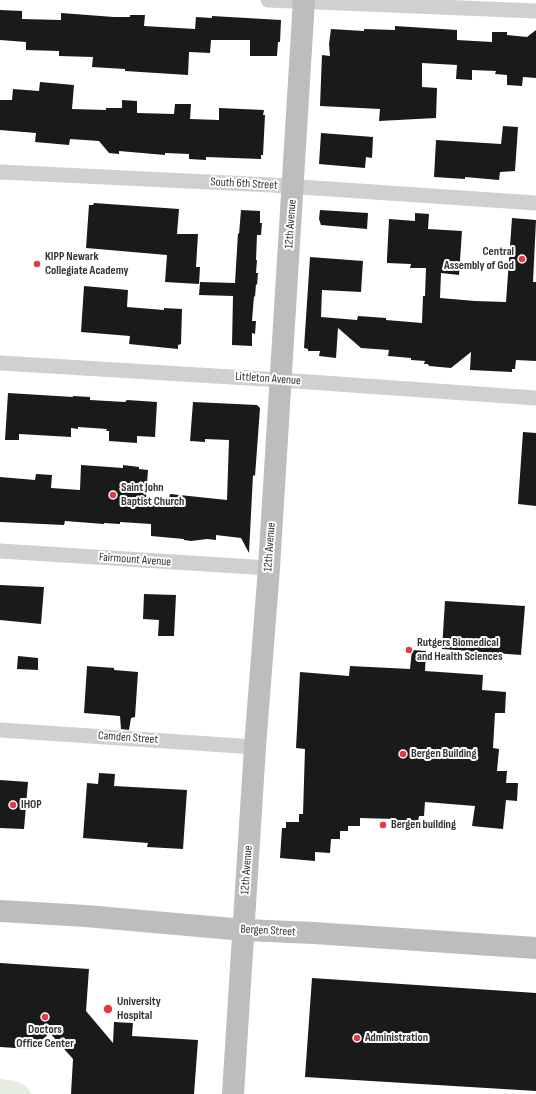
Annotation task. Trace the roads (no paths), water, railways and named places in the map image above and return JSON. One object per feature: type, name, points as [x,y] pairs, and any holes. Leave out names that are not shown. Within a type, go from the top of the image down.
[{"type":"street","points":[[268,0],[536,11]]},
{"type":"street","name":"12th Avenue","points":[[233,1094],[269,568],[304,1]]},
{"type":"street","name":"South 6th Street","points":[[0,172],[293,187],[536,203]]},
{"type":"street","name":"Littleton Avenue","points":[[0,363],[281,380],[536,398]]},
{"type":"street","name":"Fairmount Avenue","points":[[0,551],[269,568]]},
{"type":"street","name":"Camden Street","points":[[0,730],[256,747]]},
{"type":"street","name":"Bergen Street","points":[[0,911],[86,916],[244,930],[314,933],[536,948]]},
{"type":"place","name":"Central Assembly of God","points":[[522,259]]},
{"type":"place","name":"KIPP Newark Collegiate Academy","points":[[37,264]]},
{"type":"place","name":"Saint John Baptist Church","points":[[113,495]]},
{"type":"place","name":"Rutgers Biomedical and Health Sciences","points":[[409,650]]},
{"type":"place","name":"Bergen Building","points":[[403,754]]},
{"type":"place","name":"IHOP","points":[[13,805]]},
{"type":"place","name":"Bergen building","points":[[383,825]]},
{"type":"place","name":"University Hospital","points":[[108,1009]]},
{"type":"place","name":"Doctors Office Center","points":[[45,1017]]},
{"type":"place","name":"Administration","points":[[357,1038]]}]
